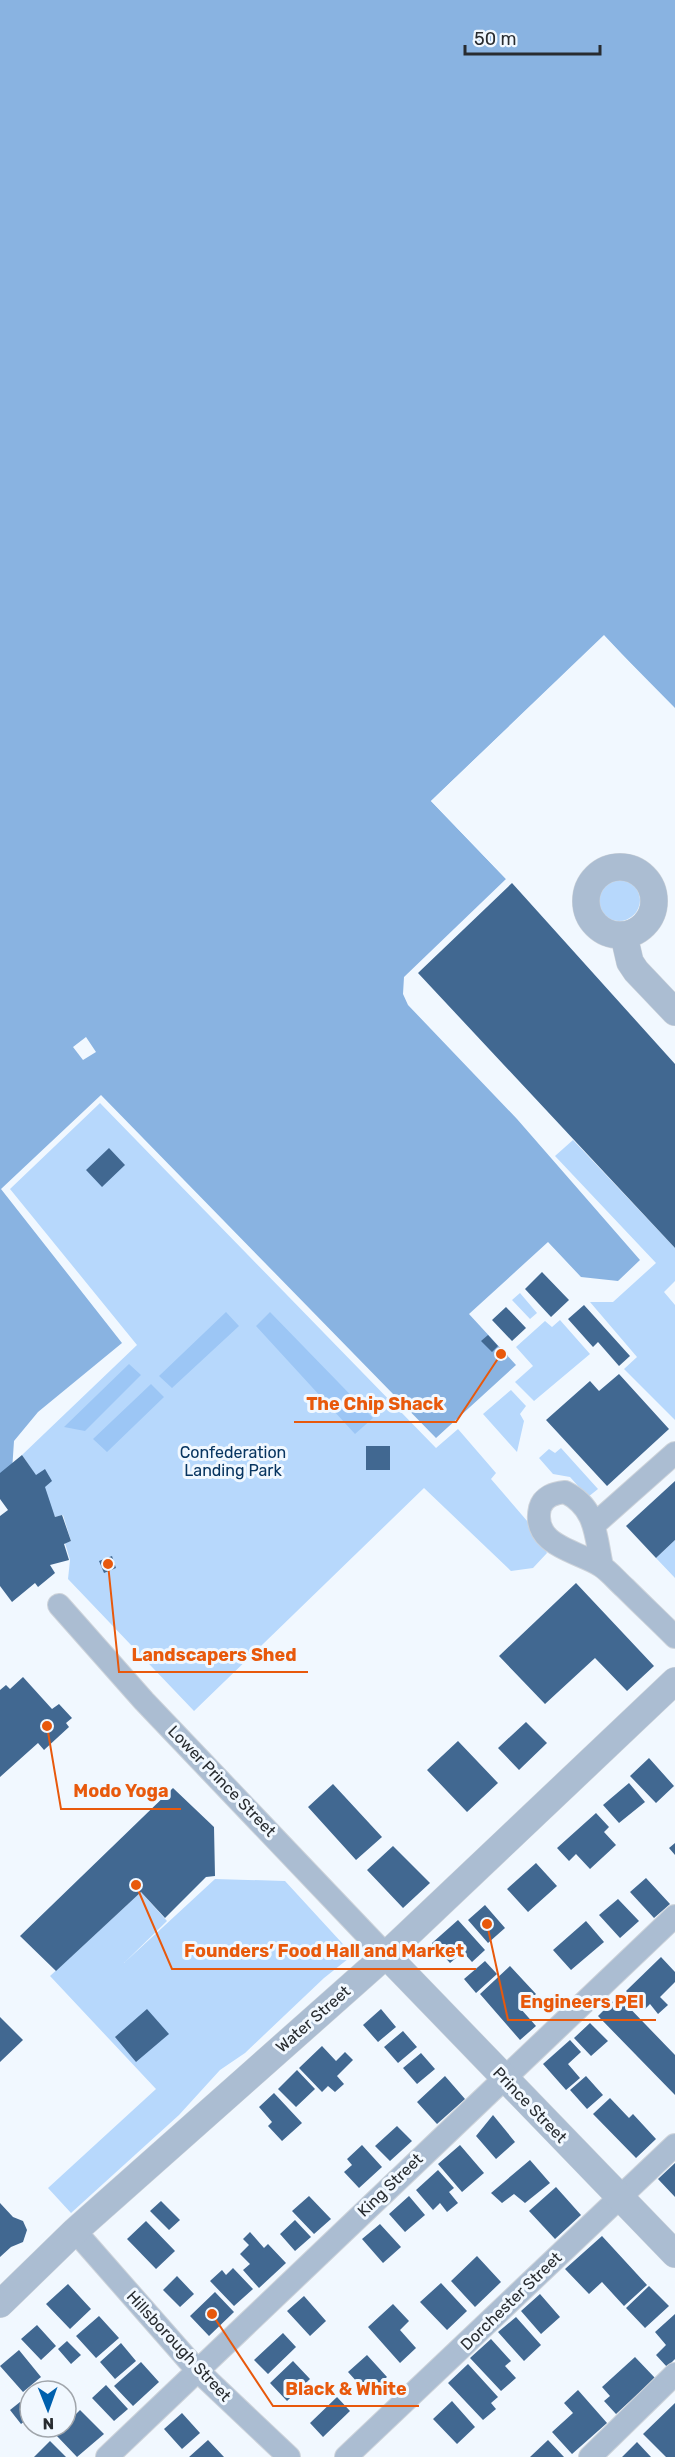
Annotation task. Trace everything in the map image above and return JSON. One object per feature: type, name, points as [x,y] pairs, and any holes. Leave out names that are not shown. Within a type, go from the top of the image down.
[{"type":"street","points":[[624,936],[630,962],[636,971],[675,1011]]},
{"type":"street","points":[[595,1524],[675,1453]]},
{"type":"street","points":[[602,1566],[595,1524],[584,1504],[565,1492],[549,1496],[541,1504],[539,1523],[548,1538],[570,1553],[602,1566],[675,1636]]},
{"type":"street","name":"Lower Prince Street","points":[[59,1605],[144,1701],[386,1955]]},
{"type":"street","name":"Water Street","points":[[0,2304],[75,2231],[386,1955],[675,1681]]},
{"type":"street","name":"King Street","points":[[107,2457],[503,2077],[675,1916]]},
{"type":"street","name":"Prince Street","points":[[386,1955],[675,2254]]},
{"type":"street","name":"Dorchester Street","points":[[346,2457],[675,2145]]},
{"type":"street","name":"Hillsborough Street","points":[[75,2231],[197,2370],[289,2457]]},
{"type":"street","points":[[590,2457],[675,2374]]},
{"type":"green space","points":[[619,879],[634,885],[640,900],[634,915],[619,921],[604,915],[598,900],[604,885]]},
{"type":"green space","name":"Confederation Landing Park","points":[[100,1103],[436,1448],[458,1429],[496,1473],[491,1479],[534,1529],[547,1553],[533,1568],[511,1571],[424,1488],[194,1711],[68,1579],[70,1560],[65,1543],[71,1541],[63,1515],[55,1517],[36,1476],[22,1455],[137,1345],[10,1189]]},
{"type":"green space","points":[[573,1140],[675,1248],[675,1281],[664,1292],[675,1305],[675,1420],[624,1369],[637,1357],[590,1302],[613,1302],[656,1263],[555,1156]]},
{"type":"green space","points":[[520,1293],[537,1313],[530,1319],[512,1300]]},
{"type":"green space","points":[[560,1320],[590,1354],[534,1401],[515,1382],[533,1366],[516,1347],[545,1321],[552,1327]]},
{"type":"green space","points":[[511,1390],[526,1406],[520,1414],[524,1421],[517,1452],[483,1414]]},
{"type":"green space","points":[[561,1448],[598,1489],[588,1497],[570,1477],[553,1474],[539,1458],[549,1449],[555,1453]]},
{"type":"green space","points":[[675,1540],[675,1578],[656,1558]]},
{"type":"green space","points":[[215,1879],[285,1881],[353,1955],[324,1978],[245,2053],[220,2070],[179,2115],[71,2213],[48,2188],[156,2089],[50,1976],[141,1892],[167,1921],[124,1963]]},
{"type":"shaded area","points":[[0,0],[675,0],[675,708],[604,636],[431,801],[506,879],[404,977],[403,994],[408,1005],[517,1119],[640,1260],[618,1281],[581,1277],[548,1242],[469,1314],[516,1365],[436,1438],[101,1095],[1,1189],[122,1343],[38,1412],[14,1441],[11,1486],[0,1494]]},
{"type":"shaded area","points":[[226,1312],[239,1326],[172,1388],[159,1376]]},
{"type":"shaded area","points":[[270,1312],[373,1418],[355,1434],[256,1326]]},
{"type":"shaded area","points":[[129,1364],[141,1375],[85,1431],[64,1427]]},
{"type":"shaded area","points":[[151,1384],[164,1397],[107,1452],[93,1439]]},
{"type":"pier","points":[[604,635],[675,711],[604,640],[435,801],[505,874],[508,881],[431,801]]},
{"type":"pier","points":[[86,1037],[96,1052],[83,1060],[73,1047]]},
{"type":"building","points":[[512,883],[675,1064],[675,1248],[418,973]]},
{"type":"building","points":[[109,1148],[125,1165],[102,1187],[86,1170]]},
{"type":"building","points":[[542,1272],[569,1300],[551,1317],[525,1289]]},
{"type":"building","points":[[584,1305],[630,1356],[619,1366],[598,1342],[593,1347],[568,1319]]},
{"type":"building","points":[[506,1307],[526,1328],[512,1341],[492,1320]]},
{"type":"building","points":[[488,1335],[498,1346],[492,1352],[481,1341]]},
{"type":"building","points":[[500,1347],[508,1356],[503,1361],[495,1352]]},
{"type":"building","points":[[619,1374],[669,1429],[607,1486],[546,1420],[590,1381],[599,1391]]},
{"type":"building","points":[[366,1446],[390,1446],[390,1470],[366,1470]]},
{"type":"building","points":[[22,1455],[36,1475],[45,1469],[52,1481],[45,1487],[55,1517],[62,1515],[71,1541],[64,1544],[69,1560],[50,1565],[55,1573],[38,1587],[35,1583],[12,1602],[0,1586],[0,1516],[8,1510],[0,1499],[0,1473]]},
{"type":"building","points":[[675,1481],[675,1540],[656,1558],[626,1526]]},
{"type":"building","points":[[112,1556],[116,1568],[104,1573],[99,1561]]},
{"type":"building","points":[[576,1583],[654,1666],[627,1691],[595,1658],[545,1704],[499,1656]]},
{"type":"building","points":[[23,1677],[52,1709],[59,1704],[72,1718],[66,1723],[69,1727],[44,1750],[38,1743],[0,1777],[0,1690],[6,1685],[10,1689]]},
{"type":"building","points":[[526,1722],[547,1743],[519,1770],[498,1748]]},
{"type":"building","points":[[458,1741],[498,1783],[467,1812],[427,1770]]},
{"type":"building","points":[[649,1758],[674,1786],[656,1803],[630,1776]]},
{"type":"building","points":[[629,1783],[645,1802],[619,1823],[603,1805]]},
{"type":"building","points":[[333,1784],[382,1837],[356,1860],[308,1807]]},
{"type":"building","points":[[173,1788],[214,1827],[215,1876],[206,1877],[165,1918],[141,1892],[56,1971],[20,1936]]},
{"type":"building","points":[[596,1813],[609,1827],[604,1832],[616,1845],[590,1869],[576,1854],[569,1861],[557,1848]]},
{"type":"building","points":[[675,1843],[675,1855],[669,1848]]},
{"type":"building","points":[[393,1846],[430,1883],[403,1908],[367,1870]]},
{"type":"building","points":[[536,1863],[557,1886],[528,1912],[507,1889]]},
{"type":"building","points":[[646,1878],[670,1904],[654,1918],[630,1892]]},
{"type":"building","points":[[618,1899],[639,1921],[620,1938],[599,1915]]},
{"type":"building","points":[[485,1905],[505,1928],[488,1943],[468,1920]]},
{"type":"building","points":[[458,1920],[485,1950],[472,1962],[463,1952],[450,1963],[432,1943]]},
{"type":"building","points":[[586,1921],[604,1942],[571,1970],[553,1950]]},
{"type":"building","points":[[661,1957],[675,1972],[675,1982],[660,1997],[668,2005],[658,2014],[650,2004],[644,2010],[626,1991]]},
{"type":"building","points":[[485,1961],[497,1974],[476,1993],[464,1979]]},
{"type":"building","points":[[510,1966],[536,1994],[520,2008],[536,2026],[520,2040],[480,1994]]},
{"type":"building","points":[[618,1996],[675,2055],[675,2095],[598,2016]]},
{"type":"building","points":[[147,2009],[169,2034],[136,2062],[115,2037]]},
{"type":"building","points":[[381,2009],[396,2027],[378,2042],[363,2025]]},
{"type":"building","points":[[0,2017],[23,2040],[0,2062]]},
{"type":"building","points":[[590,2023],[608,2041],[591,2056],[574,2038]]},
{"type":"building","points":[[403,2031],[417,2047],[398,2063],[384,2047]]},
{"type":"building","points":[[570,2040],[581,2052],[568,2064],[580,2078],[566,2090],[543,2064]]},
{"type":"building","points":[[322,2046],[336,2061],[345,2052],[353,2060],[337,2076],[344,2084],[335,2092],[328,2086],[322,2092],[299,2068]]},
{"type":"building","points":[[421,2053],[435,2069],[417,2084],[403,2068]]},
{"type":"building","points":[[297,2070],[315,2089],[296,2107],[278,2089]]},
{"type":"building","points":[[445,2076],[465,2099],[437,2124],[417,2102]]},
{"type":"building","points":[[586,2076],[603,2095],[587,2109],[570,2090]]},
{"type":"building","points":[[274,2093],[302,2123],[282,2141],[268,2126],[272,2122],[259,2107]]},
{"type":"building","points":[[610,2098],[629,2118],[633,2114],[656,2139],[636,2158],[593,2114]]},
{"type":"building","points":[[493,2115],[515,2142],[496,2159],[476,2136]]},
{"type":"building","points":[[397,2126],[412,2141],[390,2161],[375,2146]]},
{"type":"building","points":[[362,2145],[382,2167],[359,2188],[344,2172],[352,2165],[347,2159]]},
{"type":"building","points":[[460,2145],[484,2173],[462,2192],[438,2164]]},
{"type":"building","points":[[530,2160],[550,2183],[525,2203],[514,2194],[502,2203],[491,2193]]},
{"type":"building","points":[[675,2163],[675,2197],[658,2179]]},
{"type":"building","points":[[438,2170],[454,2188],[449,2192],[458,2203],[447,2212],[440,2203],[433,2210],[416,2190]]},
{"type":"building","points":[[556,2187],[581,2215],[555,2239],[529,2211]]},
{"type":"building","points":[[309,2196],[331,2219],[314,2234],[292,2211]]},
{"type":"building","points":[[409,2196],[425,2215],[405,2232],[389,2214]]},
{"type":"building","points":[[161,2201],[180,2220],[169,2230],[150,2211]]},
{"type":"building","points":[[0,2203],[13,2217],[23,2221],[27,2230],[23,2242],[11,2247],[0,2257]]},
{"type":"building","points":[[295,2220],[311,2237],[295,2251],[280,2234]]},
{"type":"building","points":[[146,2221],[175,2251],[156,2269],[127,2239]]},
{"type":"building","points":[[380,2224],[401,2247],[383,2263],[362,2239]]},
{"type":"building","points":[[250,2232],[264,2248],[268,2244],[286,2263],[259,2288],[243,2270],[250,2264],[240,2254],[249,2245],[243,2239]]},
{"type":"building","points":[[602,2236],[647,2285],[624,2306],[602,2282],[589,2294],[565,2269]]},
{"type":"building","points":[[477,2256],[501,2282],[475,2307],[451,2281]]},
{"type":"building","points":[[233,2268],[253,2289],[234,2306],[210,2281],[222,2270],[226,2275]]},
{"type":"building","points":[[177,2276],[194,2294],[180,2307],[163,2290]]},
{"type":"building","points":[[441,2283],[467,2311],[447,2330],[420,2302]]},
{"type":"building","points":[[68,2284],[91,2309],[70,2329],[46,2304]]},
{"type":"building","points":[[649,2286],[669,2306],[645,2328],[626,2308]]},
{"type":"building","points":[[215,2292],[234,2312],[209,2336],[190,2316]]},
{"type":"building","points":[[540,2294],[560,2317],[541,2334],[521,2311]]},
{"type":"building","points":[[304,2296],[326,2321],[310,2336],[287,2311]]},
{"type":"building","points":[[393,2304],[409,2321],[400,2330],[416,2348],[400,2363],[368,2327]]},
{"type":"building","points":[[675,2314],[675,2359],[667,2367],[656,2355],[666,2345],[655,2332]]},
{"type":"building","points":[[99,2316],[119,2338],[96,2358],[76,2336]]},
{"type":"building","points":[[516,2317],[541,2345],[524,2361],[498,2332]]},
{"type":"building","points":[[37,2325],[56,2346],[41,2360],[21,2339]]},
{"type":"building","points":[[283,2333],[296,2347],[268,2374],[254,2360]]},
{"type":"building","points":[[491,2339],[511,2361],[505,2366],[516,2378],[501,2391],[470,2358]]},
{"type":"building","points":[[67,2341],[81,2355],[71,2364],[58,2349]]},
{"type":"building","points":[[121,2343],[136,2361],[115,2379],[100,2362]]},
{"type":"building","points":[[19,2350],[41,2377],[18,2379],[18,2386],[0,2366]]},
{"type":"building","points":[[367,2355],[387,2377],[368,2394],[348,2372]]},
{"type":"building","points":[[635,2357],[655,2378],[616,2414],[604,2401],[610,2396],[602,2387]]},
{"type":"building","points":[[293,2361],[310,2379],[287,2401],[270,2383]]},
{"type":"building","points":[[141,2362],[159,2382],[133,2406],[114,2386]]},
{"type":"building","points":[[468,2364],[498,2397],[491,2403],[496,2409],[483,2420],[448,2383]]},
{"type":"building","points":[[106,2385],[128,2409],[114,2421],[92,2398]]},
{"type":"building","points":[[578,2390],[607,2423],[572,2454],[552,2432],[573,2413],[564,2403]]},
{"type":"building","points":[[337,2397],[350,2411],[323,2437],[310,2423]]},
{"type":"building","points":[[452,2401],[475,2427],[457,2444],[433,2419]]},
{"type":"building","points":[[675,2403],[675,2457],[666,2457],[643,2434]]},
{"type":"building","points":[[18,2404],[18,2420],[10,2410]]},
{"type":"building","points":[[80,2410],[104,2434],[77,2457],[60,2439],[78,2439],[78,2412]]},
{"type":"building","points":[[182,2413],[200,2433],[182,2449],[164,2429]]},
{"type":"building","points":[[208,2440],[224,2457],[189,2457]]},
{"type":"building","points":[[548,2440],[564,2457],[530,2457]]},
{"type":"building","points":[[50,2441],[66,2457],[34,2457]]},
{"type":"building","points":[[637,2442],[651,2457],[622,2457]]},
{"type":"place","name":"The Chip Shack","points":[[501,1354]]},
{"type":"place","name":"Landscapers Shed","points":[[108,1564]]},
{"type":"place","name":"Modo Yoga","points":[[47,1726]]},
{"type":"place","name":"Founders’ Food Hall and Market","points":[[136,1885]]},
{"type":"place","name":"Engineers PEI","points":[[487,1924]]},
{"type":"place","name":"Black & White","points":[[212,2314]]}]
